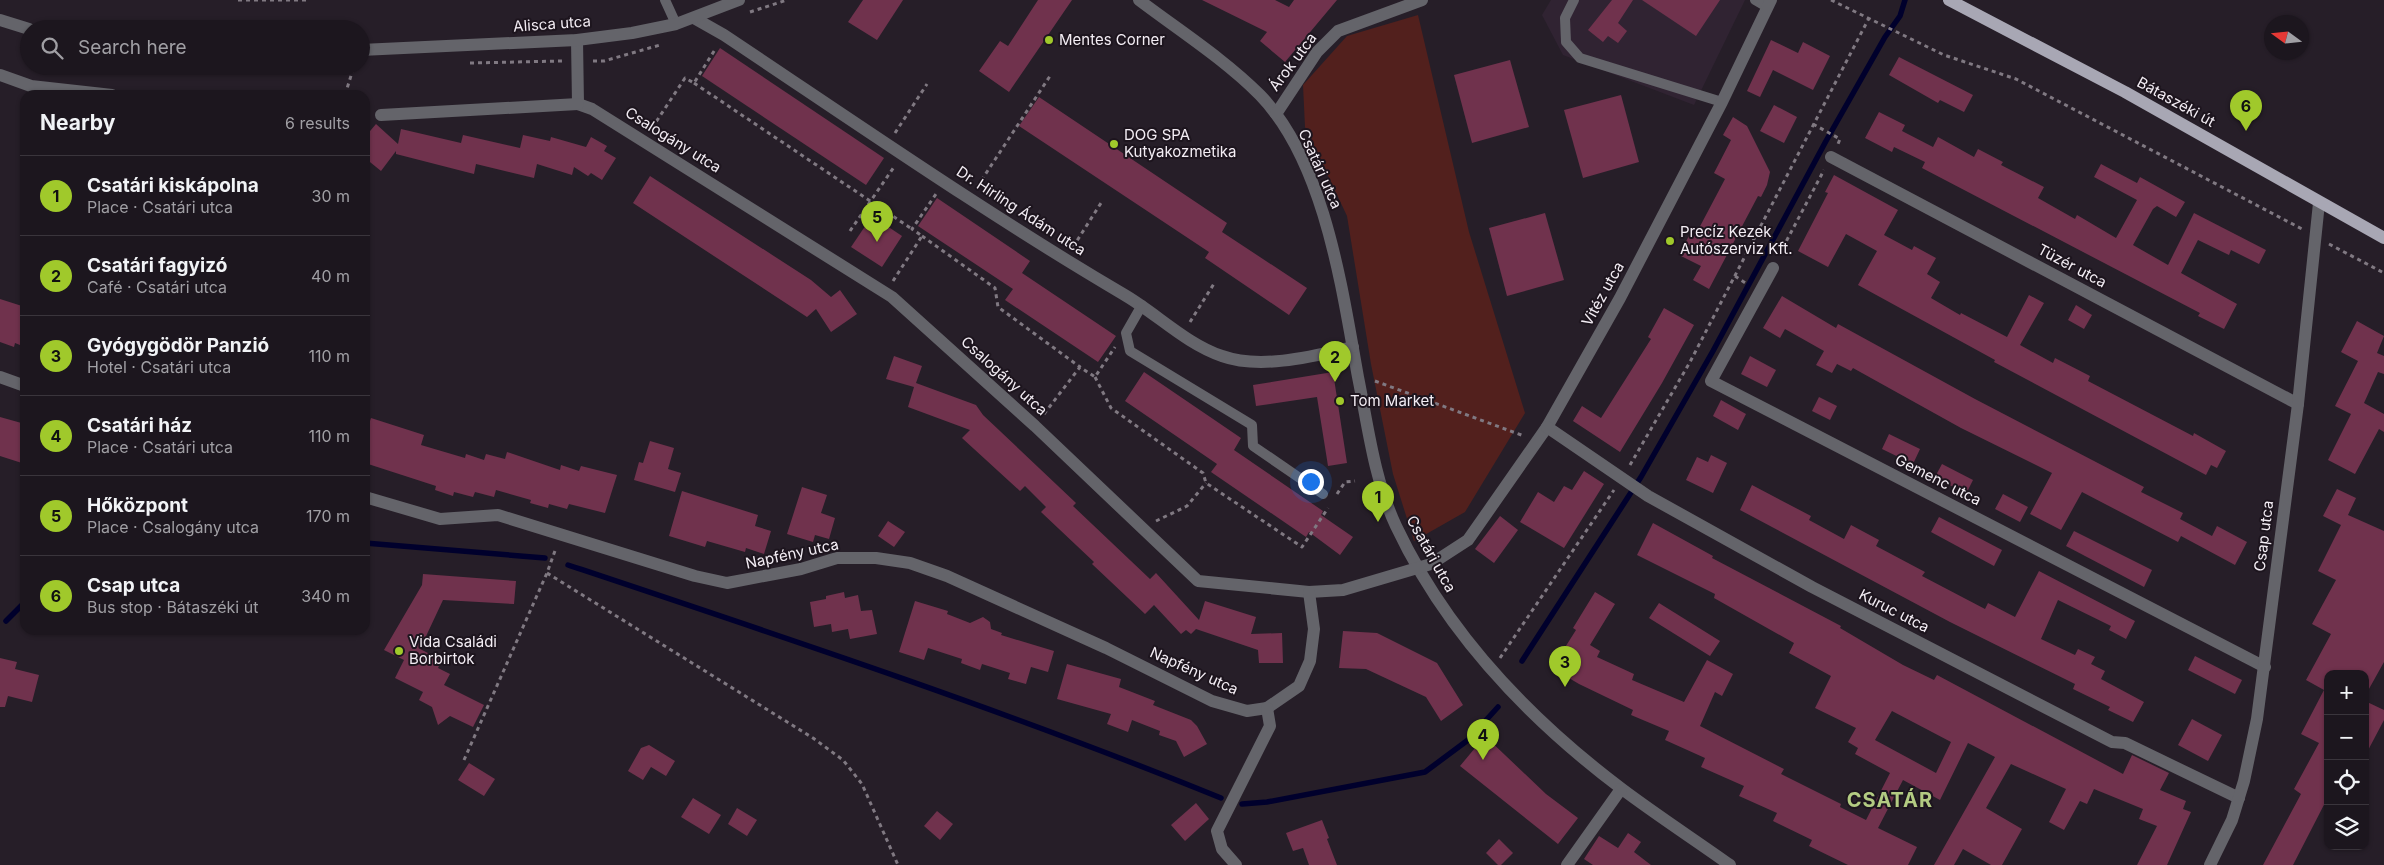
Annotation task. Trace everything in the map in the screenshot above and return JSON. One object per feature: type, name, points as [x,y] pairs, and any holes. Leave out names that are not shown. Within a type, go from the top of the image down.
[{"type":"main road","name":"Bátaszéki út","points":[[1949,0],[2133,97],[2384,238]]},
{"type":"street","name":"Alisca utca","points":[[370,50],[577,40],[632,33],[676,24],[739,0]]},
{"type":"street","name":"Csatári utca","points":[[1139,0],[1231,69],[1260,96],[1276,114],[1306,168],[1326,220],[1340,279],[1375,466],[1394,522],[1417,569],[1432,593],[1490,670],[1562,739],[1621,789],[1730,865]]},
{"type":"street","name":"Árok utca","points":[[1276,114],[1318,52],[1338,31],[1422,0]]},
{"type":"street","name":"Vitéz utca","points":[[1417,569],[1442,558],[1468,540],[1546,427],[1628,284],[1722,102],[1769,3]]},
{"type":"street","name":"Dr. Hirling Ádám utca","points":[[694,18],[724,35],[969,198],[1066,260],[1142,305],[1199,345],[1223,356],[1245,361],[1296,360],[1353,347]]},
{"type":"street","points":[[0,20],[20,27]]},
{"type":"street","points":[[577,40],[578,104]]},
{"type":"street","points":[[0,75],[31,86],[67,90]]},
{"type":"street","name":"Csalogány utca","points":[[381,115],[578,104],[592,109],[892,297],[1035,426],[1198,581],[1309,592],[1343,590],[1417,569]]},
{"type":"street","name":"Tüzér utca","points":[[1831,157],[2298,404]]},
{"type":"street","name":"Csap utca","points":[[2210,865],[2232,820],[2244,781],[2265,667],[2298,404],[2319,203]]},
{"type":"street","name":"Gemenc utca","points":[[1773,268],[1711,381],[2265,667]]},
{"type":"street","points":[[0,377],[20,384]]},
{"type":"street","name":"Kuruc utca","points":[[1546,427],[1648,496],[1812,587],[2112,742],[2125,743],[2239,798]]},
{"type":"street","name":"Napfény utca","points":[[370,498],[440,519],[498,515],[695,576],[728,583],[791,571],[837,558],[876,558],[910,563],[947,576],[1106,648],[1212,700],[1247,711],[1267,708]]},
{"type":"street","points":[[1236,865],[1222,849],[1217,831],[1270,726],[1267,708],[1299,686],[1310,660],[1314,629],[1309,592]]},
{"type":"street","points":[[1568,865],[1621,789]]},
{"type":"lane","points":[[1574,0],[1565,18],[1566,42],[1580,58],[1722,102]]},
{"type":"lane","points":[[1755,0],[1769,3]]},
{"type":"lane","points":[[666,1],[676,24]]},
{"type":"lane","points":[[1142,305],[1126,332],[1130,352],[1252,425],[1253,446],[1323,494]]},
{"type":"path","points":[[238,0],[306,0]]},
{"type":"path","points":[[1831,0],[1944,55],[2016,79],[2384,273]]},
{"type":"path","points":[[1490,670],[1506,651],[1621,479],[1690,362],[1869,18]]},
{"type":"path","points":[[694,84],[714,52]]},
{"type":"path","points":[[347,90],[351,75]]},
{"type":"path","points":[[969,198],[1050,76]]},
{"type":"path","points":[[644,141],[685,78],[912,229],[995,288],[998,307],[1095,377],[1111,408],[1203,473],[1206,483],[1302,547],[1344,482],[1355,481]]},
{"type":"path","points":[[888,144],[927,84]]},
{"type":"path","points":[[1773,268],[1840,139],[1813,124]]},
{"type":"path","points":[[850,232],[903,154]]},
{"type":"path","points":[[912,229],[945,182]]},
{"type":"path","points":[[1066,260],[1101,203]]},
{"type":"path","points":[[903,266],[922,236]]},
{"type":"path","points":[[1183,334],[1216,282]]},
{"type":"path","points":[[1095,377],[1126,332]]},
{"type":"path","points":[[1035,426],[1080,367]]},
{"type":"path","points":[[1358,374],[1536,441]]},
{"type":"path","points":[[1143,528],[1187,506],[1206,483]]},
{"type":"path","points":[[464,760],[547,573],[561,533]]},
{"type":"path","points":[[547,573],[814,738],[843,760],[862,784],[898,865]]},
{"type":"shaded area","points":[[1551,0],[1745,0],[1694,105],[1563,55],[1542,15]]},
{"type":"shaded area","points":[[1418,15],[1469,232],[1525,413],[1465,512],[1414,541],[1393,474],[1371,364],[1347,216],[1305,127],[1303,85],[1347,36]]},
{"type":"building","points":[[863,0],[903,0],[877,40],[848,22]]},
{"type":"building","points":[[1038,0],[1072,0],[1009,92],[979,71],[1000,41],[1008,46]]},
{"type":"building","points":[[1202,0],[1275,0],[1289,7],[1294,0],[1337,0],[1285,62],[1260,41],[1267,32]]},
{"type":"building","points":[[1612,0],[1633,0],[1618,23],[1627,31],[1618,43],[1608,36],[1603,42],[1588,30]]},
{"type":"building","points":[[1642,0],[1720,0],[1696,36]]},
{"type":"building","points":[[1771,40],[1798,53],[1803,42],[1830,56],[1813,90],[1773,70],[1760,97],[1747,91]]},
{"type":"building","points":[[720,48],[884,158],[866,185],[702,76]]},
{"type":"building","points":[[1899,57],[1973,95],[1964,112],[1940,100],[1938,103],[1889,75]]},
{"type":"building","points":[[1510,60],[1529,127],[1472,143],[1454,75]]},
{"type":"building","points":[[1621,95],[1639,162],[1583,178],[1564,110]]},
{"type":"building","points":[[1039,97],[1227,223],[1222,232],[1307,288],[1289,315],[1205,258],[1209,252],[1019,126]]},
{"type":"building","points":[[1774,105],[1797,117],[1784,143],[1760,131]]},
{"type":"building","points":[[1879,112],[1905,125],[1902,131],[1933,147],[1938,137],[1974,157],[1978,149],[2003,162],[2001,165],[2044,187],[2038,198],[2075,219],[2077,215],[2116,238],[2137,200],[2094,177],[2101,164],[2137,183],[2140,177],[2185,202],[2176,217],[2157,206],[2153,209],[2133,245],[2168,265],[2194,213],[2266,250],[2259,264],[2231,250],[2229,255],[2198,240],[2181,273],[2237,304],[2224,329],[2198,316],[2200,313],[1922,168],[1925,162],[1894,147],[1892,152],[1865,138]]},
{"type":"building","points":[[1733,117],[1747,126],[1770,172],[1767,185],[1761,197],[1758,196],[1709,289],[1693,280],[1701,266],[1679,255],[1692,230],[1697,232],[1725,179],[1714,173],[1731,140],[1723,135]]},
{"type":"building","points":[[376,124],[398,144],[401,129],[461,143],[463,135],[520,148],[523,135],[550,141],[551,137],[586,147],[591,137],[607,146],[604,151],[616,158],[602,180],[591,173],[588,176],[574,167],[572,175],[537,164],[534,178],[476,164],[474,174],[396,154],[396,151],[381,171],[370,162],[370,131]]},
{"type":"building","points":[[1834,175],[1898,210],[1884,235],[1912,250],[1914,246],[1936,258],[1927,274],[1940,282],[1931,298],[1960,315],[1961,313],[2007,337],[2029,295],[2044,303],[2020,345],[2053,363],[2055,358],[2090,376],[2088,381],[2193,436],[2194,433],[2226,451],[2217,468],[2211,465],[2206,475],[1994,362],[1995,360],[1858,285],[1877,251],[1846,234],[1828,267],[1798,251],[1828,193],[1825,192]]},
{"type":"building","points":[[650,176],[811,280],[831,297],[840,290],[857,314],[831,332],[816,309],[807,317],[633,203]]},
{"type":"building","points":[[937,198],[1030,261],[1022,273],[1116,336],[1098,362],[1005,300],[1013,289],[918,226]]},
{"type":"building","points":[[1545,213],[1564,280],[1507,296],[1489,228]]},
{"type":"building","points":[[872,216],[902,236],[882,267],[851,247]]},
{"type":"building","points":[[1782,296],[1836,328],[1838,324],[1975,399],[2144,487],[2141,492],[2183,513],[2180,519],[2212,536],[2217,526],[2247,542],[2235,565],[2181,536],[2178,542],[2082,492],[2061,530],[2030,514],[2052,473],[1961,428],[1853,368],[1851,371],[1837,364],[1832,373],[1816,365],[1824,351],[1785,329],[1780,338],[1763,328]]},
{"type":"building","points":[[0,299],[20,305],[20,345],[15,343],[14,347],[0,342]]},
{"type":"building","points":[[2076,305],[2092,315],[2084,329],[2068,320]]},
{"type":"building","points":[[1664,308],[1694,325],[1662,383],[1620,452],[1573,421],[1582,406],[1601,418],[1651,339],[1648,337]]},
{"type":"building","points":[[2357,321],[2384,336],[2377,353],[2384,356],[2384,374],[2378,372],[2364,403],[2384,414],[2384,432],[2379,429],[2355,474],[2328,460],[2351,414],[2335,406],[2358,361],[2341,352]]},
{"type":"building","points":[[894,356],[922,366],[916,383],[976,405],[983,415],[1076,503],[1073,506],[1150,579],[1156,573],[1199,620],[1205,601],[1256,617],[1251,634],[1282,633],[1283,663],[1259,663],[1258,650],[1196,629],[1191,634],[1186,630],[1181,634],[1154,605],[1145,614],[1041,512],[1046,507],[1025,486],[1020,491],[962,438],[970,430],[908,407],[914,387],[886,379]]},
{"type":"building","points":[[1750,356],[1776,370],[1767,387],[1741,374]]},
{"type":"building","points":[[1144,372],[1241,438],[1234,450],[1323,511],[1321,515],[1353,537],[1340,555],[1309,532],[1306,537],[1211,472],[1217,464],[1125,401]]},
{"type":"building","points":[[1333,372],[1347,463],[1328,466],[1317,397],[1256,406],[1253,385]]},
{"type":"building","points":[[1819,397],[1837,406],[1830,420],[1812,411]]},
{"type":"building","points":[[1721,400],[1746,414],[1738,430],[1713,416]]},
{"type":"building","points":[[0,417],[20,423],[20,462],[0,456]]},
{"type":"building","points":[[371,418],[424,435],[421,445],[465,458],[466,454],[484,460],[486,454],[505,459],[507,452],[560,470],[561,465],[579,471],[581,466],[617,475],[605,513],[569,504],[567,509],[549,504],[548,508],[530,503],[531,500],[496,490],[494,497],[475,492],[473,497],[454,492],[453,496],[435,490],[436,486],[370,465]]},
{"type":"building","points":[[1889,434],[1920,449],[1913,464],[1882,449]]},
{"type":"building","points":[[650,441],[674,448],[668,469],[681,473],[675,492],[634,480],[639,462],[643,463]]},
{"type":"building","points":[[1711,455],[1727,463],[1713,493],[1686,480],[1697,457],[1708,462]]},
{"type":"building","points":[[1942,464],[1973,480],[1966,494],[1935,477]]},
{"type":"building","points":[[1584,471],[1604,484],[1564,548],[1520,522],[1538,492],[1554,502],[1564,486],[1572,490]]},
{"type":"building","points":[[1752,485],[1811,516],[1809,520],[1844,539],[1851,525],[1879,540],[1876,546],[1925,572],[1922,576],[1985,609],[1988,603],[2015,617],[2039,571],[2135,621],[2126,639],[2109,630],[2111,626],[2058,600],[2041,639],[2075,655],[2078,649],[2095,657],[2091,664],[2105,671],[2101,679],[2144,702],[2133,722],[2108,710],[2110,707],[2073,689],[2075,684],[1950,622],[1740,510]]},
{"type":"building","points":[[802,487],[827,495],[821,513],[835,518],[829,539],[815,535],[813,542],[787,534]]},
{"type":"building","points":[[2337,489],[2356,498],[2348,515],[2384,531],[2384,662],[2369,689],[2369,670],[2324,670],[2324,690],[2306,680],[2331,634],[2312,624],[2336,580],[2318,571],[2341,525],[2323,516]]},
{"type":"building","points":[[682,491],[758,515],[755,526],[771,531],[764,554],[746,548],[745,552],[707,541],[705,547],[669,536]]},
{"type":"building","points":[[2003,494],[2028,507],[2020,522],[1995,509]]},
{"type":"building","points":[[1500,516],[1518,530],[1494,563],[1475,549]]},
{"type":"building","points":[[1939,517],[2002,550],[1994,566],[1931,532]]},
{"type":"building","points":[[888,521],[905,532],[894,547],[878,536]]},
{"type":"building","points":[[1653,523],[1713,556],[1712,558],[1841,626],[1840,628],[1903,665],[1934,680],[1937,675],[2123,774],[2132,755],[2169,773],[2160,790],[2186,801],[2183,809],[2191,812],[2167,865],[2137,865],[2157,826],[2139,819],[2143,809],[2094,789],[2087,804],[2080,801],[2064,830],[2049,822],[2066,789],[2011,764],[1986,808],[2022,829],[2002,865],[1991,865],[1963,849],[1954,865],[1934,865],[1995,757],[1968,743],[1940,800],[1903,780],[1878,828],[1917,847],[1908,865],[1848,865],[1809,846],[1812,840],[1773,821],[1777,813],[1739,796],[1744,786],[1701,767],[1705,758],[1665,740],[1669,731],[1631,715],[1633,710],[1579,684],[1552,668],[1576,630],[1573,628],[1595,592],[1615,604],[1590,645],[1600,651],[1597,657],[1634,674],[1632,680],[1684,702],[1707,660],[1733,674],[1722,696],[1715,692],[1700,726],[1784,769],[1781,774],[1841,804],[1840,807],[1866,820],[1890,773],[1855,754],[1858,748],[1848,742],[1856,728],[1815,708],[1831,676],[1789,653],[1794,643],[1714,598],[1715,594],[1637,555]],"holes":[[[1892,711],[1951,742],[1936,773],[1875,740]]]},
{"type":"building","points":[[2074,531],[2152,570],[2144,587],[2066,546]]},
{"type":"building","name":"Vida Családi Borbirtok","points":[[423,574],[516,581],[514,604],[443,600],[420,649],[442,660],[438,668],[450,674],[444,685],[484,705],[473,727],[450,716],[438,725],[432,707],[419,700],[423,692],[395,678],[404,660],[384,650],[422,585]]},
{"type":"building","points":[[844,592],[845,598],[858,595],[861,611],[872,610],[877,634],[850,639],[848,629],[832,632],[831,624],[814,627],[810,602],[826,599],[826,596]]},
{"type":"building","points":[[915,601],[948,611],[947,614],[970,623],[983,617],[990,622],[991,629],[1002,633],[1001,635],[1054,651],[1048,672],[1031,667],[1026,684],[1008,679],[1010,673],[982,664],[980,670],[961,663],[962,659],[928,648],[924,660],[899,652]]},
{"type":"building","points":[[1659,603],[1720,641],[1710,656],[1649,618]]},
{"type":"building","points":[[1343,631],[1377,633],[1437,663],[1463,705],[1441,721],[1426,697],[1366,669],[1339,668]]},
{"type":"building","points":[[2195,656],[2242,680],[2235,694],[2188,670]]},
{"type":"building","points":[[0,658],[17,662],[15,669],[39,675],[32,702],[8,696],[5,707],[0,707]]},
{"type":"building","points":[[1067,664],[1121,679],[1119,687],[1155,701],[1153,705],[1191,720],[1197,726],[1207,744],[1184,757],[1176,741],[1159,735],[1160,731],[1132,720],[1128,732],[1107,724],[1111,714],[1057,699]]},
{"type":"building","points":[[2324,690],[2324,805],[2293,865],[2263,865],[2301,794],[2294,789],[2319,743],[2301,734]]},
{"type":"building","points":[[2369,703],[2384,710],[2384,720],[2369,748]]},
{"type":"building","points":[[2192,719],[2222,735],[2208,761],[2178,745]]},
{"type":"building","points":[[1485,736],[1546,794],[1578,818],[1558,844],[1460,766]]},
{"type":"building","points":[[649,745],[675,761],[666,776],[651,767],[643,780],[628,771],[641,748]]},
{"type":"building","points":[[469,763],[495,779],[484,796],[458,780]]},
{"type":"building","points":[[693,798],[721,815],[709,834],[681,817]]},
{"type":"building","points":[[1196,803],[1209,819],[1185,841],[1171,825]]},
{"type":"building","points":[[737,808],[757,820],[747,836],[728,824]]},
{"type":"building","points":[[937,811],[953,824],[940,840],[924,826]]},
{"type":"building","points":[[1322,820],[1337,865],[1309,865],[1303,848],[1293,851],[1286,833]]},
{"type":"building","points":[[1628,833],[1641,842],[1634,852],[1651,865],[1593,865],[1584,859],[1599,836],[1618,848]]},
{"type":"building","points":[[1499,839],[1513,853],[1501,865],[1498,865],[1486,853]]},
{"type":"waterway","points":[[1522,661],[1641,477],[1713,351],[1826,141],[1885,37],[1900,16],[1905,0]]},
{"type":"waterway","points":[[370,543],[545,558]]},
{"type":"waterway","points":[[568,565],[978,705],[1221,798]]},
{"type":"waterway","points":[[6,621],[20,607]]},
{"type":"waterway","points":[[1242,804],[1267,802],[1425,772],[1468,740],[1498,707]]},
{"type":"place","name":"Mentes Corner","points":[[1049,40]]},
{"type":"place","name":"Csap utca","points":[[2246,131]]},
{"type":"place","name":"DOG SPA Kutyakozmetika","points":[[1114,144]]},
{"type":"place","name":"Precíz Kezek Autószerviz Kft.","points":[[1670,241]]},
{"type":"place","name":"Hőközpont","points":[[877,242]]},
{"type":"place","name":"Csatári fagyizó","points":[[1335,382]]},
{"type":"place","name":"Tom Market","points":[[1340,401]]},
{"type":"place","name":"Csatári kiskápolna","points":[[1378,522]]},
{"type":"place","name":"Vida Családi Borbirtok","points":[[399,651]]},
{"type":"place","name":"Gyógygödör Panzió","points":[[1565,687]]},
{"type":"place","name":"Csatári ház","points":[[1483,760]]},
{"type":"district","name":"CSATÁR","points":[[1890,800]]}]
